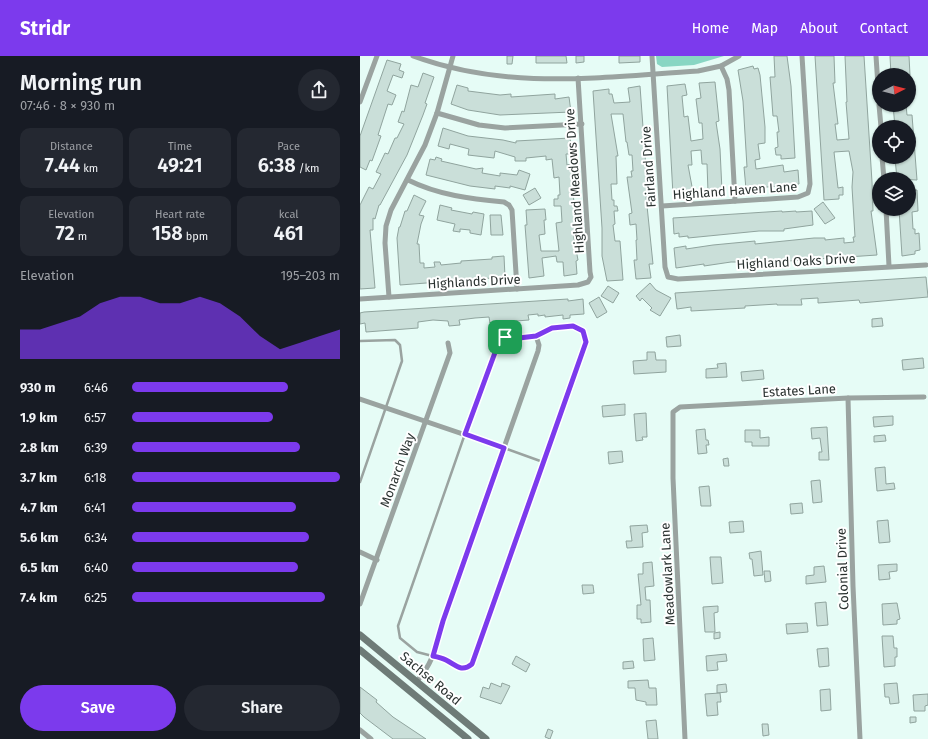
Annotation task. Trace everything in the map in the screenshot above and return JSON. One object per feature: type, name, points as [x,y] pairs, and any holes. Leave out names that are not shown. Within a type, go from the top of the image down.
[{"type":"main road","name":"Sachse Road","points":[[360,635],[486,739]]},
{"type":"main road","name":"Sachse Road","points":[[360,650],[468,739]]},
{"type":"street","points":[[360,102],[377,56]]},
{"type":"street","points":[[413,56],[450,68],[477,74],[510,78],[578,78],[698,71],[721,66],[739,56]]},
{"type":"street","points":[[389,297],[384,243],[386,226],[437,113],[453,56]]},
{"type":"street","name":"Fairland Drive","points":[[652,56],[665,267],[668,276]]},
{"type":"street","name":"Highland Haven Lane","points":[[662,206],[798,197],[805,196],[808,193],[810,184],[802,56]]},
{"type":"street","points":[[876,56],[877,68]]},
{"type":"street","points":[[721,66],[727,79],[729,90],[736,201]]},
{"type":"street","name":"Highland Meadows Drive","points":[[578,78],[590,272],[588,282]]},
{"type":"street","points":[[437,113],[473,123],[505,128],[582,124]]},
{"type":"street","points":[[408,180],[426,188],[447,194],[509,205],[512,215],[517,289]]},
{"type":"street","points":[[886,216],[889,266]]},
{"type":"street","name":"Highland Oaks Drive","points":[[668,276],[678,279],[926,265]]},
{"type":"street","name":"Highlands Drive","points":[[360,299],[578,285],[588,282]]},
{"type":"street","points":[[417,681],[427,669],[433,656],[443,621],[538,352],[539,345],[536,336]]},
{"type":"street","name":"Monarch Way","points":[[361,600],[377,560],[450,353],[448,343]]},
{"type":"street","name":"Estates Lane","points":[[675,409],[680,406],[848,398],[924,397]]},
{"type":"street","name":"Colonial Drive","points":[[848,398],[853,586],[860,739]]},
{"type":"street","points":[[360,399],[504,448]]},
{"type":"street","name":"Meadowlark Lane","points":[[675,409],[673,412],[673,478],[685,739]]},
{"type":"street","points":[[360,552],[377,560]]},
{"type":"street","points":[[360,730],[371,739]]},
{"type":"lane","points":[[573,326],[583,331],[586,338],[472,664],[468,667],[460,669],[447,660],[417,652],[403,641],[398,634],[398,626],[497,342],[505,337],[519,338],[536,336],[552,328],[573,326]]},
{"type":"lane","points":[[360,341],[395,340],[400,345],[402,364],[360,482]]},
{"type":"lane","points":[[504,448],[543,462]]},
{"type":"green space","points":[[656,56],[724,56],[694,65],[662,67],[657,64]]},
{"type":"building","points":[[507,56],[513,56],[512,64],[507,64]]},
{"type":"building","points":[[536,56],[566,56],[567,63],[536,63]]},
{"type":"building","points":[[576,56],[584,56],[584,62],[576,63]]},
{"type":"building","points":[[619,56],[640,56],[640,62],[619,63]]},
{"type":"building","points":[[774,56],[787,56],[791,86],[795,158],[781,159],[781,155],[776,155],[775,148],[778,147],[777,132],[779,132],[777,116],[773,116],[770,77],[775,77]]},
{"type":"building","points":[[815,56],[834,56],[835,83],[833,83],[838,124],[835,124],[837,140],[849,139],[846,102],[845,56],[864,56],[872,182],[871,211],[877,255],[774,262],[731,262],[676,268],[674,248],[686,246],[686,249],[755,241],[755,244],[814,238],[825,238],[825,240],[844,238],[844,243],[854,242],[852,187],[853,172],[849,151],[834,152],[838,188],[843,187],[843,195],[839,195],[839,199],[824,200]]},
{"type":"building","points":[[890,56],[909,56],[910,68],[891,68]]},
{"type":"building","points":[[387,60],[401,64],[399,70],[404,72],[402,78],[393,75],[387,91],[396,95],[392,105],[388,104],[378,135],[381,136],[372,161],[370,160],[366,170],[360,167],[360,136]]},
{"type":"building","points":[[753,66],[754,69],[758,68],[760,75],[765,127],[765,143],[758,144],[760,159],[755,160],[756,169],[783,165],[784,172],[798,170],[799,184],[746,189],[744,167],[747,167],[743,101],[738,70]]},
{"type":"building","points":[[423,73],[434,77],[425,103],[427,104],[407,155],[379,205],[375,219],[373,218],[373,230],[370,230],[375,288],[360,289],[360,205],[369,187],[373,189],[381,174],[376,172],[385,153],[388,154],[395,138],[397,138],[404,124],[398,122],[402,111],[404,112],[411,85],[418,87]]},
{"type":"building","points":[[715,82],[719,121],[716,122],[720,149],[722,191],[708,192],[707,164],[702,164],[701,150],[691,151],[692,165],[688,165],[693,192],[673,195],[667,86],[685,84],[687,95],[682,96],[684,117],[688,116],[691,141],[703,139],[702,123],[699,123],[696,99],[701,98],[699,83]]},
{"type":"building","points":[[457,85],[468,88],[468,91],[500,95],[511,94],[511,97],[555,94],[555,99],[569,97],[571,112],[500,115],[468,110],[451,104]]},
{"type":"building","points":[[640,86],[648,196],[646,196],[653,264],[649,264],[651,278],[636,279],[634,260],[637,260],[636,224],[630,225],[629,214],[632,213],[627,177],[632,177],[632,155],[629,155],[626,142],[623,114],[611,114],[618,156],[616,156],[617,184],[611,184],[612,200],[614,200],[614,206],[617,206],[618,211],[614,211],[615,224],[613,225],[615,241],[620,241],[623,280],[607,281],[602,256],[602,228],[593,91],[609,89],[609,94],[612,94],[614,103],[630,102],[628,88]]},
{"type":"building","points":[[894,112],[907,112],[907,115],[912,115],[912,120],[894,120]]},
{"type":"building","points":[[443,128],[468,136],[516,143],[516,141],[570,138],[572,154],[566,154],[567,165],[571,164],[576,232],[573,233],[578,260],[576,261],[577,274],[564,276],[563,262],[557,262],[556,256],[542,258],[544,276],[529,278],[525,225],[527,225],[526,210],[545,209],[545,234],[539,235],[541,251],[559,251],[556,223],[562,222],[561,206],[554,206],[554,199],[558,199],[558,195],[560,195],[559,177],[554,178],[552,159],[546,160],[546,156],[526,158],[526,161],[515,161],[515,157],[495,151],[494,158],[468,155],[469,149],[450,144],[449,149],[438,146]]},
{"type":"building","points":[[436,157],[442,159],[441,161],[476,169],[483,168],[482,173],[500,176],[500,173],[517,175],[519,170],[530,174],[525,190],[510,186],[510,188],[495,186],[495,189],[470,186],[426,175],[430,159],[435,160]]},
{"type":"building","points":[[896,164],[916,164],[917,180],[916,172],[896,172]]},
{"type":"building","points":[[535,188],[541,198],[529,205],[523,195]]},
{"type":"building","points":[[916,190],[917,190],[918,211],[916,211]]},
{"type":"building","points":[[414,195],[426,201],[419,215],[424,216],[417,244],[419,244],[420,263],[424,263],[424,268],[435,267],[434,262],[440,262],[441,265],[461,263],[461,261],[492,259],[492,257],[504,256],[505,277],[400,285],[397,238],[399,227],[405,211],[407,211]]},
{"type":"building","points":[[823,202],[835,218],[825,224],[814,209]]},
{"type":"building","points":[[440,205],[452,208],[451,210],[472,214],[473,212],[484,214],[481,235],[470,233],[470,230],[460,229],[460,232],[453,231],[455,224],[437,220]]},
{"type":"building","points":[[782,211],[812,211],[813,225],[784,229],[784,231],[759,231],[688,238],[688,236],[679,237],[679,233],[674,234],[673,218]]},
{"type":"building","points":[[490,215],[501,215],[503,235],[491,235]]},
{"type":"building","points":[[899,216],[912,216],[913,229],[915,229],[915,234],[919,233],[920,250],[915,251],[915,254],[902,256]]},
{"type":"building","points":[[926,277],[928,297],[860,303],[859,300],[818,303],[818,298],[801,299],[802,305],[777,304],[745,306],[745,308],[691,311],[691,307],[677,309],[675,293]]},
{"type":"building","points":[[650,283],[656,290],[671,298],[660,316],[650,310],[652,308],[642,298],[640,301],[636,296]]},
{"type":"building","points":[[608,286],[619,293],[613,303],[601,296]]},
{"type":"building","points":[[599,297],[607,312],[597,318],[589,303]]},
{"type":"building","points":[[568,299],[568,301],[583,299],[584,314],[570,315],[570,318],[563,319],[563,315],[545,317],[545,315],[538,316],[538,314],[528,315],[529,320],[490,323],[489,317],[475,318],[459,320],[460,325],[449,326],[448,321],[433,320],[418,322],[418,328],[366,332],[365,323],[360,324],[360,313],[364,312]]},
{"type":"building","points":[[882,318],[883,326],[872,327],[872,319]]},
{"type":"building","points":[[680,335],[681,346],[667,347],[666,337]]},
{"type":"building","points":[[647,352],[655,352],[656,360],[666,360],[666,372],[634,374],[633,361],[647,360]]},
{"type":"building","points":[[923,358],[924,368],[903,370],[902,360]]},
{"type":"building","points":[[726,363],[727,377],[706,378],[706,369],[718,368],[717,364]]},
{"type":"building","points":[[763,370],[764,379],[742,381],[741,372]]},
{"type":"building","points":[[625,404],[625,415],[603,417],[602,406]]},
{"type":"building","points":[[646,413],[647,437],[642,437],[643,440],[636,441],[634,414]]},
{"type":"building","points":[[893,416],[893,425],[874,427],[873,417]]},
{"type":"building","points":[[827,427],[829,460],[819,460],[819,452],[822,452],[820,438],[812,439],[811,428]]},
{"type":"building","points":[[705,429],[706,440],[708,440],[709,445],[706,445],[707,453],[698,454],[696,430]]},
{"type":"building","points":[[745,430],[760,430],[760,438],[769,437],[769,446],[752,446],[752,442],[745,442]]},
{"type":"building","points":[[885,435],[886,441],[874,442],[874,436]]},
{"type":"building","points":[[622,451],[623,462],[609,464],[608,452]]},
{"type":"building","points":[[728,458],[729,466],[724,466],[723,459]]},
{"type":"building","points":[[885,467],[886,484],[894,483],[895,489],[877,491],[875,468]]},
{"type":"building","points":[[820,480],[822,502],[813,503],[811,481]]},
{"type":"building","points":[[709,486],[711,506],[701,506],[699,487]]},
{"type":"building","points":[[802,503],[803,513],[791,514],[790,504]]},
{"type":"building","points":[[888,520],[890,542],[879,543],[877,521]]},
{"type":"building","points":[[743,521],[744,532],[730,533],[729,522]]},
{"type":"building","points":[[647,525],[648,532],[642,533],[643,547],[627,548],[626,541],[632,541],[630,526]]},
{"type":"building","points":[[761,551],[763,575],[754,576],[752,559],[750,559],[749,553]]},
{"type":"building","points":[[710,557],[721,557],[723,583],[712,584]]},
{"type":"building","points":[[652,562],[654,586],[645,587],[646,600],[650,600],[651,622],[641,623],[641,619],[637,619],[637,605],[641,605],[638,574],[643,574],[643,563]]},
{"type":"building","points":[[897,564],[897,571],[889,572],[890,579],[879,580],[878,565]]},
{"type":"building","points":[[824,566],[826,582],[806,584],[806,576],[814,575],[814,567]]},
{"type":"building","points":[[764,571],[770,571],[771,581],[765,582]]},
{"type":"building","points":[[582,585],[593,585],[594,593],[583,594]]},
{"type":"building","points":[[826,602],[828,625],[817,626],[815,603]]},
{"type":"building","points":[[897,603],[900,619],[897,620],[897,624],[883,625],[882,604]]},
{"type":"building","points":[[718,606],[718,612],[714,613],[715,632],[705,632],[703,607]]},
{"type":"building","points":[[807,623],[808,632],[787,634],[786,624]]},
{"type":"building","points":[[720,632],[720,638],[714,639],[714,633]]},
{"type":"building","points":[[882,636],[893,636],[894,648],[897,648],[895,666],[884,667]]},
{"type":"building","points":[[653,638],[655,660],[644,661],[643,639]]},
{"type":"building","points":[[828,648],[829,666],[819,667],[817,649]]},
{"type":"building","points":[[726,654],[727,661],[717,662],[718,670],[707,671],[706,656]]},
{"type":"building","points":[[516,656],[530,664],[526,672],[512,664]]},
{"type":"building","points":[[633,661],[634,668],[623,669],[623,662]]},
{"type":"building","points":[[648,680],[649,688],[656,688],[657,705],[646,705],[646,702],[636,700],[635,688],[628,688],[628,681]]},
{"type":"building","points":[[491,683],[501,687],[502,683],[510,686],[501,704],[480,697],[483,687],[489,689]]},
{"type":"building","points":[[897,683],[899,703],[890,704],[889,697],[885,697],[884,684]]},
{"type":"building","points":[[726,684],[727,692],[717,693],[717,685]]},
{"type":"building","points":[[360,687],[377,700],[376,702],[393,717],[426,739],[393,739],[364,717],[360,713]]},
{"type":"building","points":[[830,689],[831,710],[821,711],[820,690]]},
{"type":"building","points":[[720,693],[721,702],[717,702],[718,715],[707,716],[705,694]]},
{"type":"building","points":[[928,694],[928,705],[925,706],[925,711],[914,711],[913,695]]},
{"type":"building","points":[[910,717],[916,717],[916,722],[910,723]]},
{"type":"building","points":[[656,720],[658,739],[648,739],[646,721]]},
{"type":"building","points":[[762,724],[768,724],[769,735],[763,736]]},
{"type":"building","points":[[548,729],[553,731],[550,739],[545,737]]},
{"type":"route","points":[[573,326],[583,331],[586,342],[472,664],[468,667],[460,669],[456,668],[447,660],[433,656],[443,621],[504,448],[465,434],[497,342],[505,337],[519,338],[536,336],[552,328],[573,326]]}]
